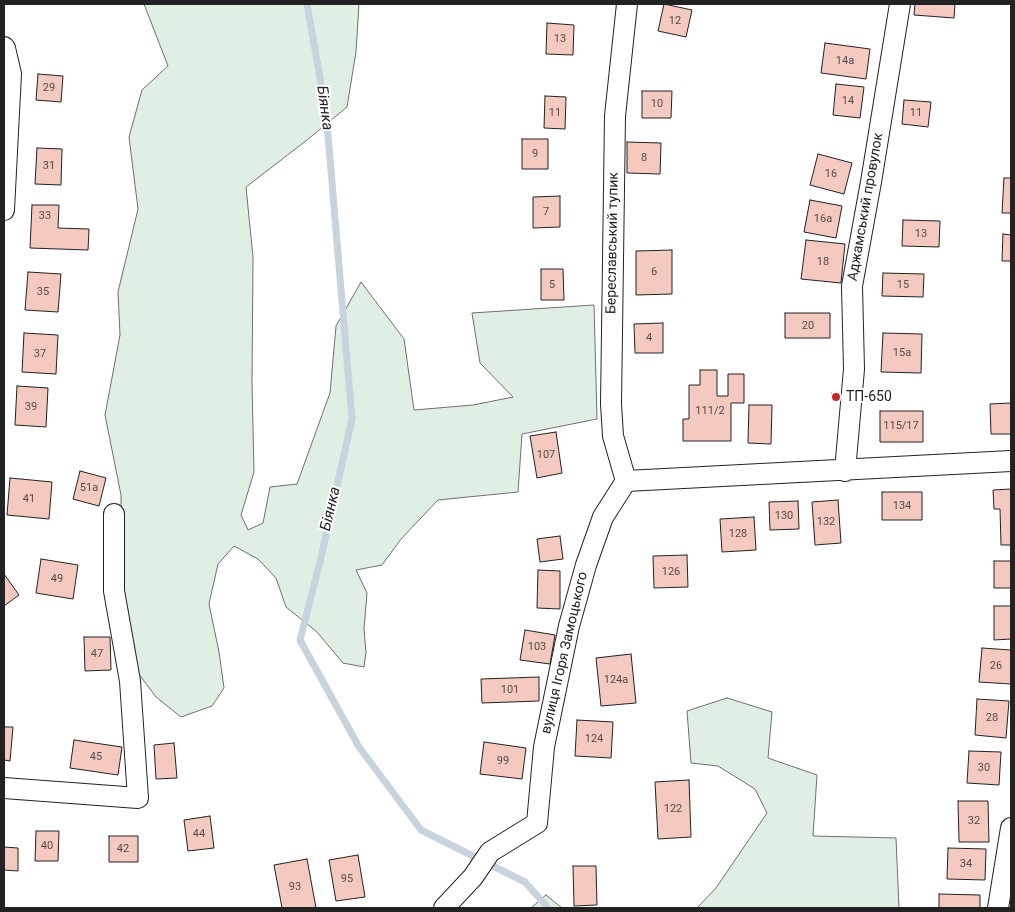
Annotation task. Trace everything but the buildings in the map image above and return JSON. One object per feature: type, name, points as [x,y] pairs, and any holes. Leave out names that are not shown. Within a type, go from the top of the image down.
[{"type":"street","name":"Береславський тупик","points":[[626,481],[613,436],[611,404],[615,116],[627,4]]},
{"type":"street","name":"Аджамський провулок","points":[[845,471],[854,369],[852,286],[900,4]]},
{"type":"street","points":[[4,47],[11,74],[4,210]]},
{"type":"street","points":[[626,481],[1011,461]]},
{"type":"street","name":"вулиця Ігоря Замоцького","points":[[444,908],[474,877],[490,852],[537,823],[544,747],[568,626],[586,565],[603,517],[626,481]]},
{"type":"street","points":[[4,788],[138,798],[130,681],[114,591],[114,514]]},
{"type":"street","points":[[998,908],[1011,828]]},
{"type":"green space","points":[[144,4],[359,4],[356,52],[347,107],[246,187],[253,257],[252,383],[254,472],[241,515],[248,530],[263,523],[270,487],[297,484],[330,393],[336,326],[361,282],[404,339],[414,410],[473,405],[513,397],[480,363],[472,313],[594,305],[597,419],[522,434],[518,492],[438,500],[401,539],[382,565],[356,570],[367,593],[364,629],[366,652],[364,667],[343,663],[317,632],[286,607],[276,578],[258,559],[234,546],[218,564],[209,604],[224,688],[212,706],[181,717],[156,697],[135,669],[121,599],[121,495],[105,415],[120,335],[118,292],[138,209],[129,137],[142,90],[168,66]]},
{"type":"green space","points":[[727,698],[772,712],[768,758],[817,775],[813,836],[896,838],[899,908],[697,908],[716,888],[767,813],[755,789],[718,766],[691,763],[687,711]]},
{"type":"green space","points":[[546,895],[562,908],[531,908]]},
{"type":"waterway","name":"Біянка","points":[[307,4],[326,112],[352,419],[321,558],[300,640],[359,747],[421,830],[525,882],[548,908]]},
{"type":"place","name":"ТП-650","points":[[836,397]]}]
